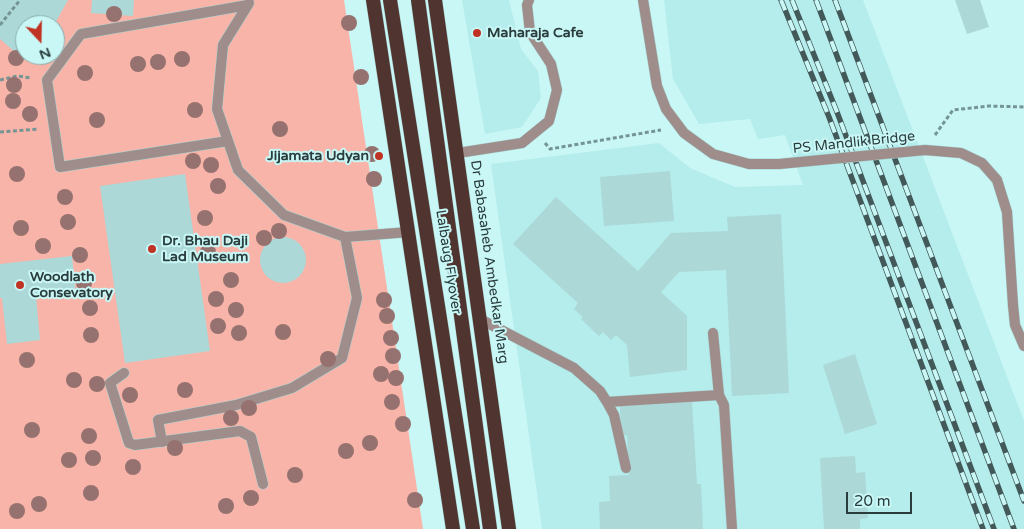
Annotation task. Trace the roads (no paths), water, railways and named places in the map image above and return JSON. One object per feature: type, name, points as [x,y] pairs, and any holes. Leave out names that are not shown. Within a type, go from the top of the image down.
[{"type":"highway","points":[[373,0],[453,529]]},
{"type":"highway","name":"Lalbaug Flyover","points":[[390,0],[473,529]]},
{"type":"highway","name":"Lalbaug Flyover","points":[[418,0],[490,529]]},
{"type":"highway","name":"Dr Babasaheb Ambedkar Marg","points":[[435,0],[458,153],[509,529]]},
{"type":"street","points":[[458,153],[522,143],[549,121],[557,90],[551,64],[530,32],[527,5],[529,0]]},
{"type":"street","name":"PS Mandlik Bridge","points":[[643,0],[657,86],[666,109],[684,133],[713,154],[749,164],[778,164],[925,150],[961,153],[982,163],[997,180],[1007,212],[1015,325],[1024,346]]},
{"type":"street","points":[[249,3],[223,46],[217,109],[238,170],[284,216],[345,237],[409,232]]},
{"type":"street","points":[[228,141],[60,168],[47,80],[81,34],[249,3]]},
{"type":"street","points":[[162,442],[158,420],[236,405],[292,388],[342,358],[357,298],[345,237]]},
{"type":"street","points":[[480,319],[574,368],[600,390],[614,415],[626,468]]},
{"type":"street","points":[[714,333],[719,395],[724,405],[732,529]]},
{"type":"street","points":[[124,373],[110,383],[129,443],[135,446],[240,430],[251,437],[263,484]]},
{"type":"street","points":[[607,402],[719,395]]},
{"type":"railway","points":[[781,0],[829,117],[983,529]]},
{"type":"railway","points":[[792,0],[837,112],[994,529]]},
{"type":"railway","points":[[816,0],[1014,529]]},
{"type":"railway","points":[[835,0],[1024,501]]},
{"type":"place","name":"Maharaja Cafe","points":[[477,33]]},
{"type":"place","name":"Jijamata Udyan","points":[[379,156]]},
{"type":"place","name":"Dr. Bhau Daji Lad Museum","points":[[152,249]]},
{"type":"place","name":"Woodlath Consevatory","points":[[20,285]]}]
